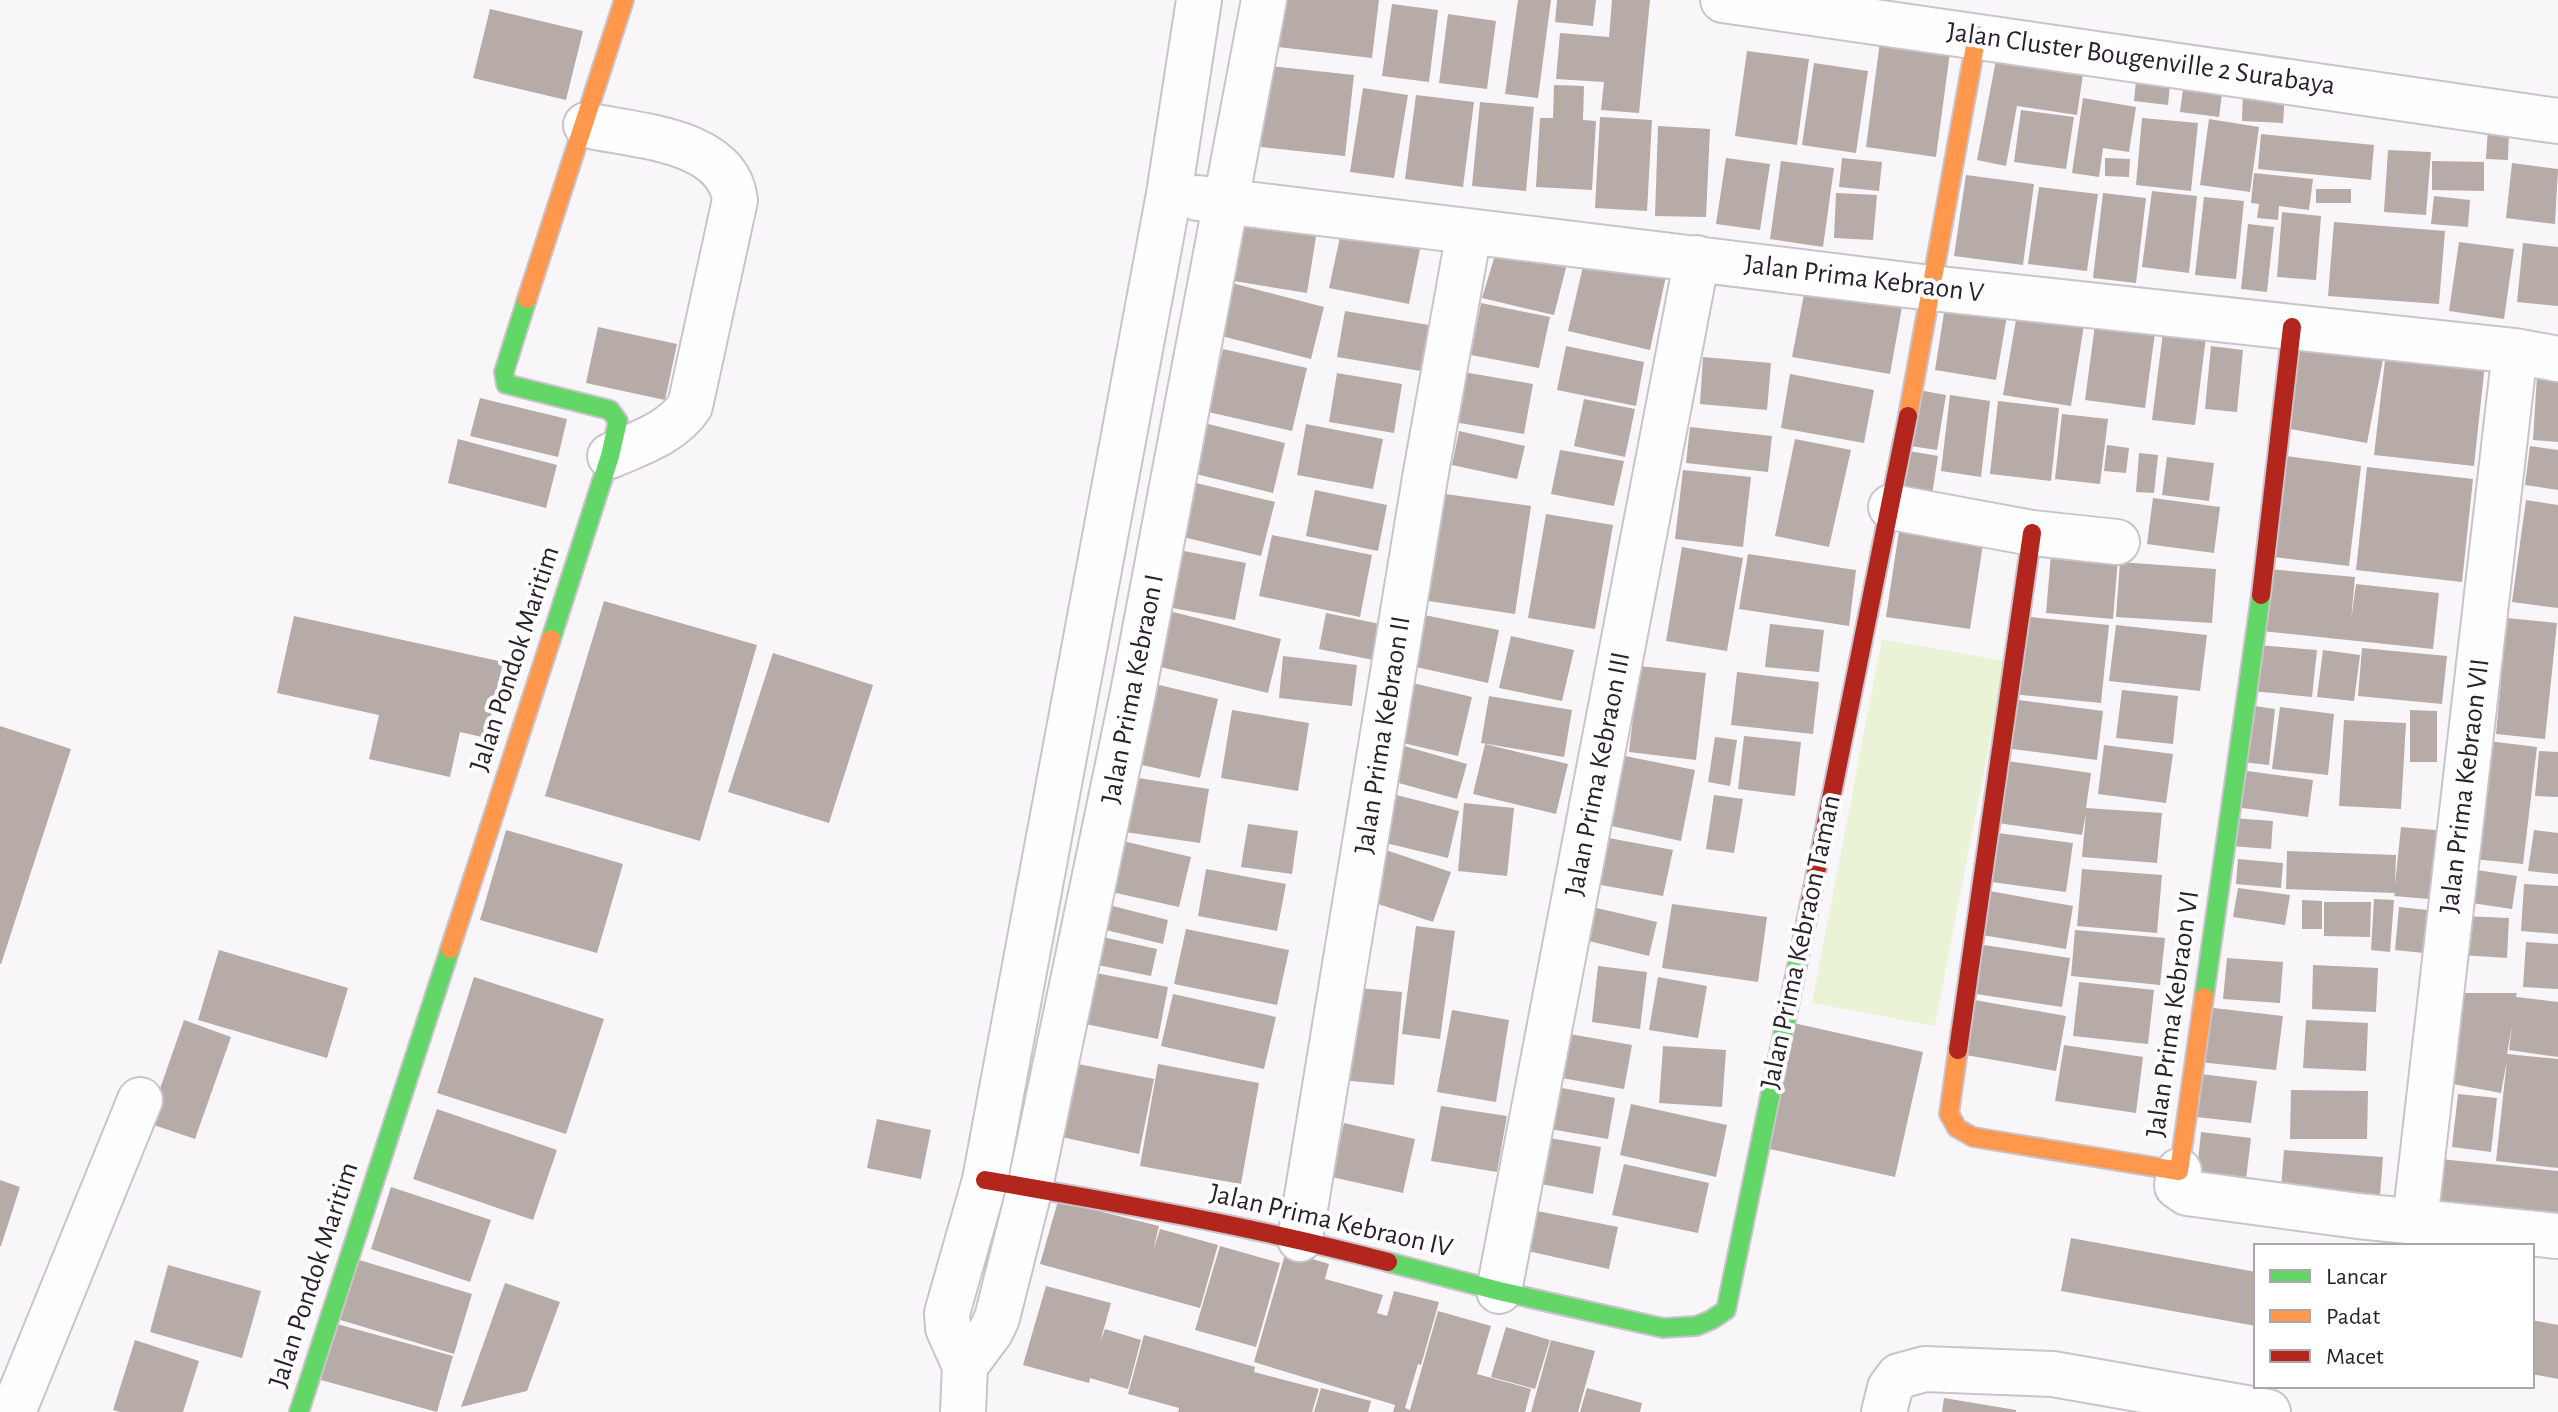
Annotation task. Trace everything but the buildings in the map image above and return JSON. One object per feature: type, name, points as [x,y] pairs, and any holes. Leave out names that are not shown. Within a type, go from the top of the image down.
[{"type":"street","name":"Jalan Pondok Maritim","points":[[299,1412],[610,456],[618,421],[610,410],[510,386],[504,379],[504,372],[624,0]]},
{"type":"street","name":"Jalan Prima Kebraon I","points":[[963,1412],[965,1366],[948,1328],[947,1313],[985,1180],[1169,194],[1199,0]]},
{"type":"street","name":"Jalan Prima Kebraon I","points":[[965,1366],[997,1318],[1030,1187],[1133,693],[1264,0]]},
{"type":"street","name":"Jalan Cluster Bougenville 2 Surabaya","points":[[1723,0],[2558,121]]},
{"type":"street","name":"Jalan Prima Kebraon Taman","points":[[1663,1328],[1690,1329],[1713,1321],[1726,1310],[1891,507],[1977,35]]},
{"type":"street","points":[[586,125],[683,145],[710,156],[723,168],[733,185],[735,200],[690,406],[680,421],[666,430],[610,456]]},
{"type":"street","name":"Jalan Prima Kebraon V","points":[[1169,194],[1931,288],[2515,351],[2558,359]]},
{"type":"street","name":"Jalan Prima Kebraon II","points":[[1300,1239],[1425,478],[1469,232]]},
{"type":"street","name":"Jalan Prima Kebraon III","points":[[1499,1291],[1697,258]]},
{"type":"street","name":"Jalan Prima Kebraon VI","points":[[2032,533],[1949,1114],[1957,1128],[1973,1137],[2179,1171],[2264,574],[2292,327]]},
{"type":"street","name":"Jalan Prima Kebraon VII","points":[[2415,1221],[2515,351]]},
{"type":"street","points":[[1891,507],[2032,533],[2117,542]]},
{"type":"street","points":[[18,1398],[140,1100]]},
{"type":"street","points":[[2179,1171],[2177,1186],[2187,1193],[2358,1216],[2558,1236]]},
{"type":"street","name":"Jalan Prima Kebraon IV","points":[[985,1180],[1300,1239],[1499,1291],[1663,1328]]},
{"type":"street","points":[[1884,1412],[1890,1388],[1899,1376],[1925,1369],[2053,1374],[2268,1412]]},
{"type":"green space","points":[[1882,639],[2005,661],[1935,1026],[1812,1003]]},
{"type":"traffic: fast","points":[[527,299],[504,372],[506,384],[610,410],[618,421],[610,456],[551,639]]},
{"type":"traffic: fast","points":[[2204,997],[2261,595]]},
{"type":"traffic: fast","points":[[1388,1262],[1663,1328],[1696,1326],[1726,1310],[1807,918]]},
{"type":"traffic: fast","points":[[299,1412],[450,949]]},
{"type":"traffic: slow","points":[[527,299],[624,0]]},
{"type":"traffic: slow","points":[[1908,416],[1977,35]]},
{"type":"traffic: slow","points":[[450,949],[551,639]]},
{"type":"traffic: slow","points":[[1958,1050],[1949,1114],[1957,1128],[1973,1137],[2179,1171],[2204,997]]},
{"type":"traffic: jam","points":[[2261,595],[2292,327]]},
{"type":"traffic: jam","points":[[1807,918],[1908,416]]},
{"type":"traffic: jam","points":[[1958,1050],[2032,533]]},
{"type":"traffic: jam","points":[[985,1180],[1238,1227],[1388,1262]]}]
